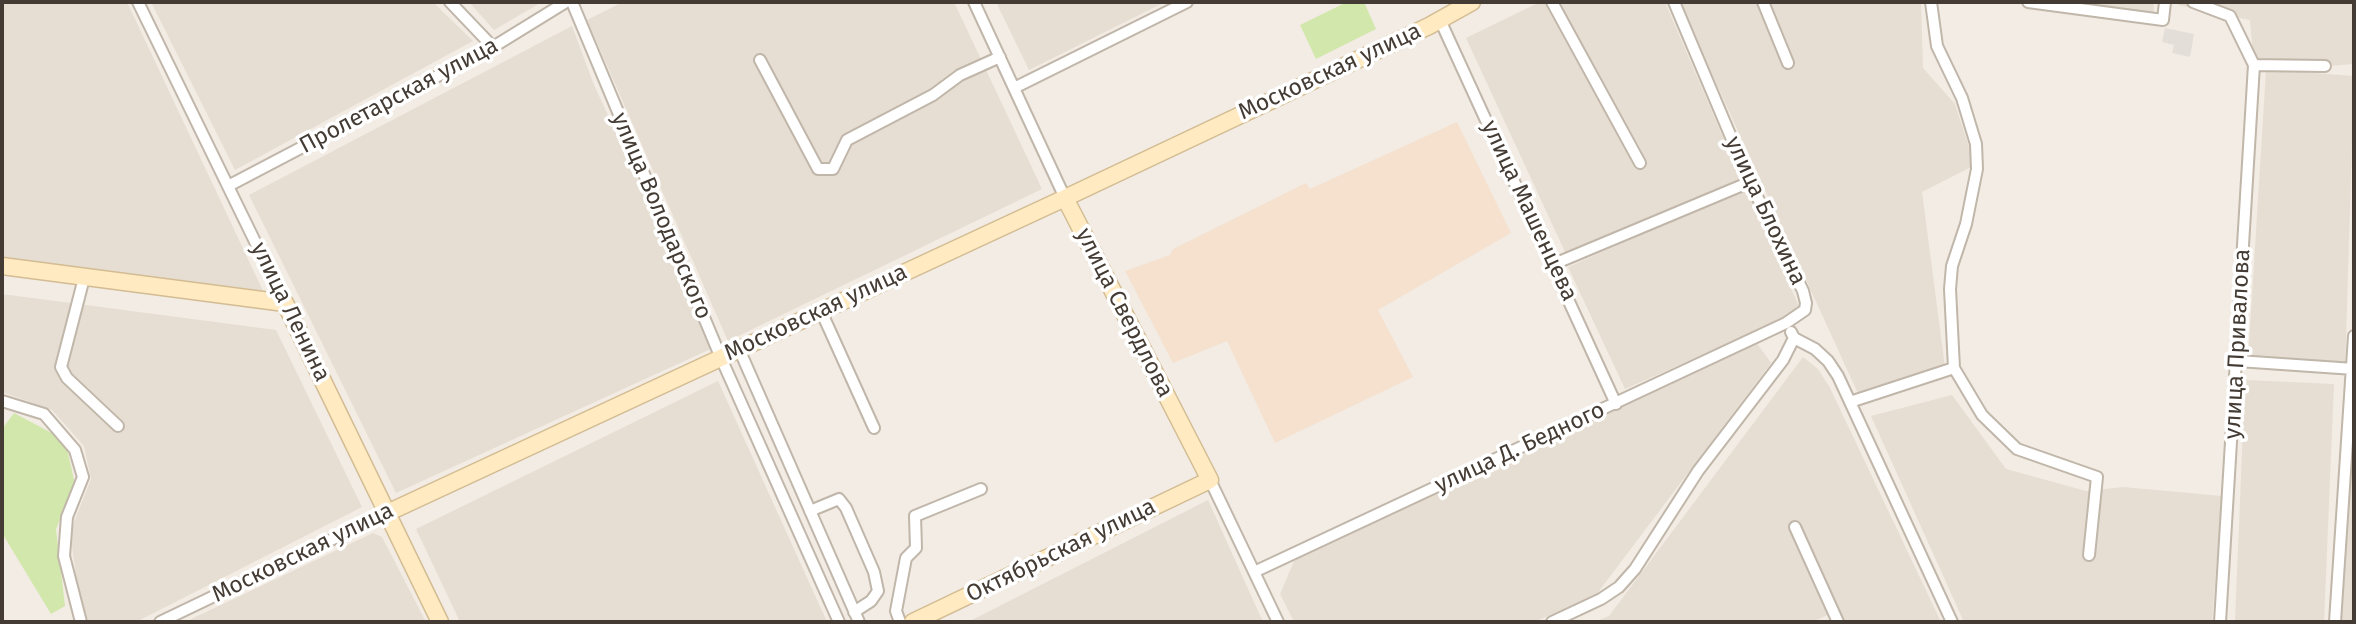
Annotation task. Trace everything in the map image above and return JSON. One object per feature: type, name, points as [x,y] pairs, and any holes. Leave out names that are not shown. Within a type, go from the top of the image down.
[{"type":"main road","name":"Московская улица","points":[[387,513],[1065,198],[1440,20],[1472,2]]},
{"type":"main road","name":"улица Свердлова","points":[[1065,198],[1210,480]]},
{"type":"main road","points":[[2,266],[285,303]]},
{"type":"main road","name":"улица Ленина","points":[[285,303],[440,622]]},
{"type":"main road","name":"Октябрьская улица","points":[[913,622],[1210,480]]},
{"type":"street","name":"улица Ленина","points":[[138,2],[230,185],[285,303]]},
{"type":"street","points":[[450,2],[493,47]]},
{"type":"street","name":"Пролетарская улица","points":[[230,185],[493,47],[566,2]]},
{"type":"street","name":"улица Володарского","points":[[572,2],[720,358],[839,622]]},
{"type":"street","name":"улица Свердлова","points":[[974,2],[1065,198]]},
{"type":"street","points":[[1014,88],[1187,2]]},
{"type":"street","points":[[1552,2],[1640,163]]},
{"type":"street","name":"улица Блохина","points":[[1674,2],[1750,182],[1806,303],[1798,317],[1786,323],[1794,338]]},
{"type":"street","points":[[1763,2],[1788,63]]},
{"type":"street","points":[[1931,2],[1937,46],[1962,98],[1976,144],[1977,169],[1966,224],[1952,266],[1950,289],[1954,368],[1982,415],[2017,449],[2096,477],[2089,555]]},
{"type":"street","points":[[2028,2],[2163,20],[2165,2]]},
{"type":"street","points":[[2193,2],[2230,16],[2254,65],[2325,66]]},
{"type":"street","name":"улица Машенцева","points":[[1440,20],[1616,404]]},
{"type":"street","points":[[760,60],[818,169],[832,169],[846,140],[933,95],[960,75],[1000,57]]},
{"type":"street","name":"улица Привалова","points":[[2220,622],[2254,65]]},
{"type":"street","points":[[1554,264],[1750,182]]},
{"type":"street","points":[[84,278],[61,367],[67,379],[118,426]]},
{"type":"street","points":[[821,311],[874,428]]},
{"type":"street","name":"улица Д. Бедного","points":[[1254,572],[1786,323]]},
{"type":"street","points":[[2335,622],[2354,336]]},
{"type":"street","points":[[1552,622],[1601,600],[1619,587],[1634,569],[1698,471],[1783,360],[1794,338],[1815,349],[1828,360],[1952,622]]},
{"type":"street","points":[[740,349],[810,511],[856,617],[878,591],[874,572],[846,508],[839,499],[810,511]]},
{"type":"street","points":[[2238,361],[2353,369]]},
{"type":"street","points":[[1850,402],[1954,368]]},
{"type":"street","points":[[2,401],[44,414],[75,450],[83,477],[67,517],[64,556],[81,622]]},
{"type":"street","name":"улица Свердлова","points":[[1210,480],[1278,622]]},
{"type":"street","points":[[900,622],[896,611],[906,558],[916,548],[915,516],[981,489]]},
{"type":"street","name":"Московская улица","points":[[160,622],[387,513]]},
{"type":"street","points":[[1795,527],[1836,622]]},
{"type":"shaded area","points":[[2,2],[127,2],[264,293],[2,258]]},
{"type":"shaded area","points":[[151,2],[433,2],[473,41],[235,170]]},
{"type":"shaded area","points":[[469,2],[542,2],[494,30]]},
{"type":"shaded area","points":[[623,2],[954,2],[1042,189],[728,341],[587,20]]},
{"type":"shaded area","points":[[996,2],[1165,2],[1029,70]]},
{"type":"shaded area","points":[[1540,2],[1665,2],[1741,179],[1566,254],[1466,38]]},
{"type":"shaded area","points":[[1679,2],[1921,2],[1923,68],[1955,104],[1975,165],[1922,192],[1946,375],[1861,400]]},
{"type":"shaded area","points":[[2041,2],[2154,2],[2153,20]]},
{"type":"shaded area","points":[[2178,2],[2354,2],[2354,64],[2273,70],[2354,76],[2345,370],[2248,360],[2266,71],[2254,65],[2250,20],[2178,5]]},
{"type":"shaded area","points":[[572,26],[594,85],[715,347],[396,493],[249,195]]},
{"type":"shaded area","points":[[2165,28],[2194,34],[2190,57],[2172,53],[2174,45],[2162,42]]},
{"type":"shaded area","points":[[1457,122],[1511,233],[1378,310],[1413,377],[1275,443],[1227,341],[1173,363],[1125,271],[1170,255],[1173,249],[1306,183],[1310,189]]},
{"type":"shaded area","points":[[1747,188],[1801,311],[1625,389],[1568,267]]},
{"type":"shaded area","points":[[2,294],[276,330],[362,507],[136,622],[89,622],[80,603],[70,532],[91,479],[84,446],[52,410],[2,392]]},
{"type":"shaded area","points":[[1756,342],[1771,363],[1596,595],[1534,622],[1294,622],[1280,594],[1295,559]]},
{"type":"shaded area","points":[[1803,357],[1818,369],[1830,388],[1941,622],[1835,622],[1830,614],[1812,622],[1595,622],[1609,616]]},
{"type":"shaded area","points":[[2354,378],[2354,622],[2339,622]]},
{"type":"shaded area","points":[[2245,380],[2334,384],[2324,622],[2235,622]]},
{"type":"shaded area","points":[[718,381],[827,622],[460,622],[416,529]]},
{"type":"shaded area","points":[[1952,395],[2006,469],[2086,491],[2123,487],[2222,496],[2212,622],[1964,622],[1871,416]]},
{"type":"shaded area","points":[[1208,500],[1263,622],[968,622]]},
{"type":"shaded area","points":[[373,533],[382,537],[426,622],[185,622]]},
{"type":"green space","points":[[1347,2],[1364,2],[1376,29],[1316,59],[1300,25]]},
{"type":"green space","points":[[14,413],[65,440],[75,484],[56,529],[65,606],[51,614],[2,533],[2,429]]}]
